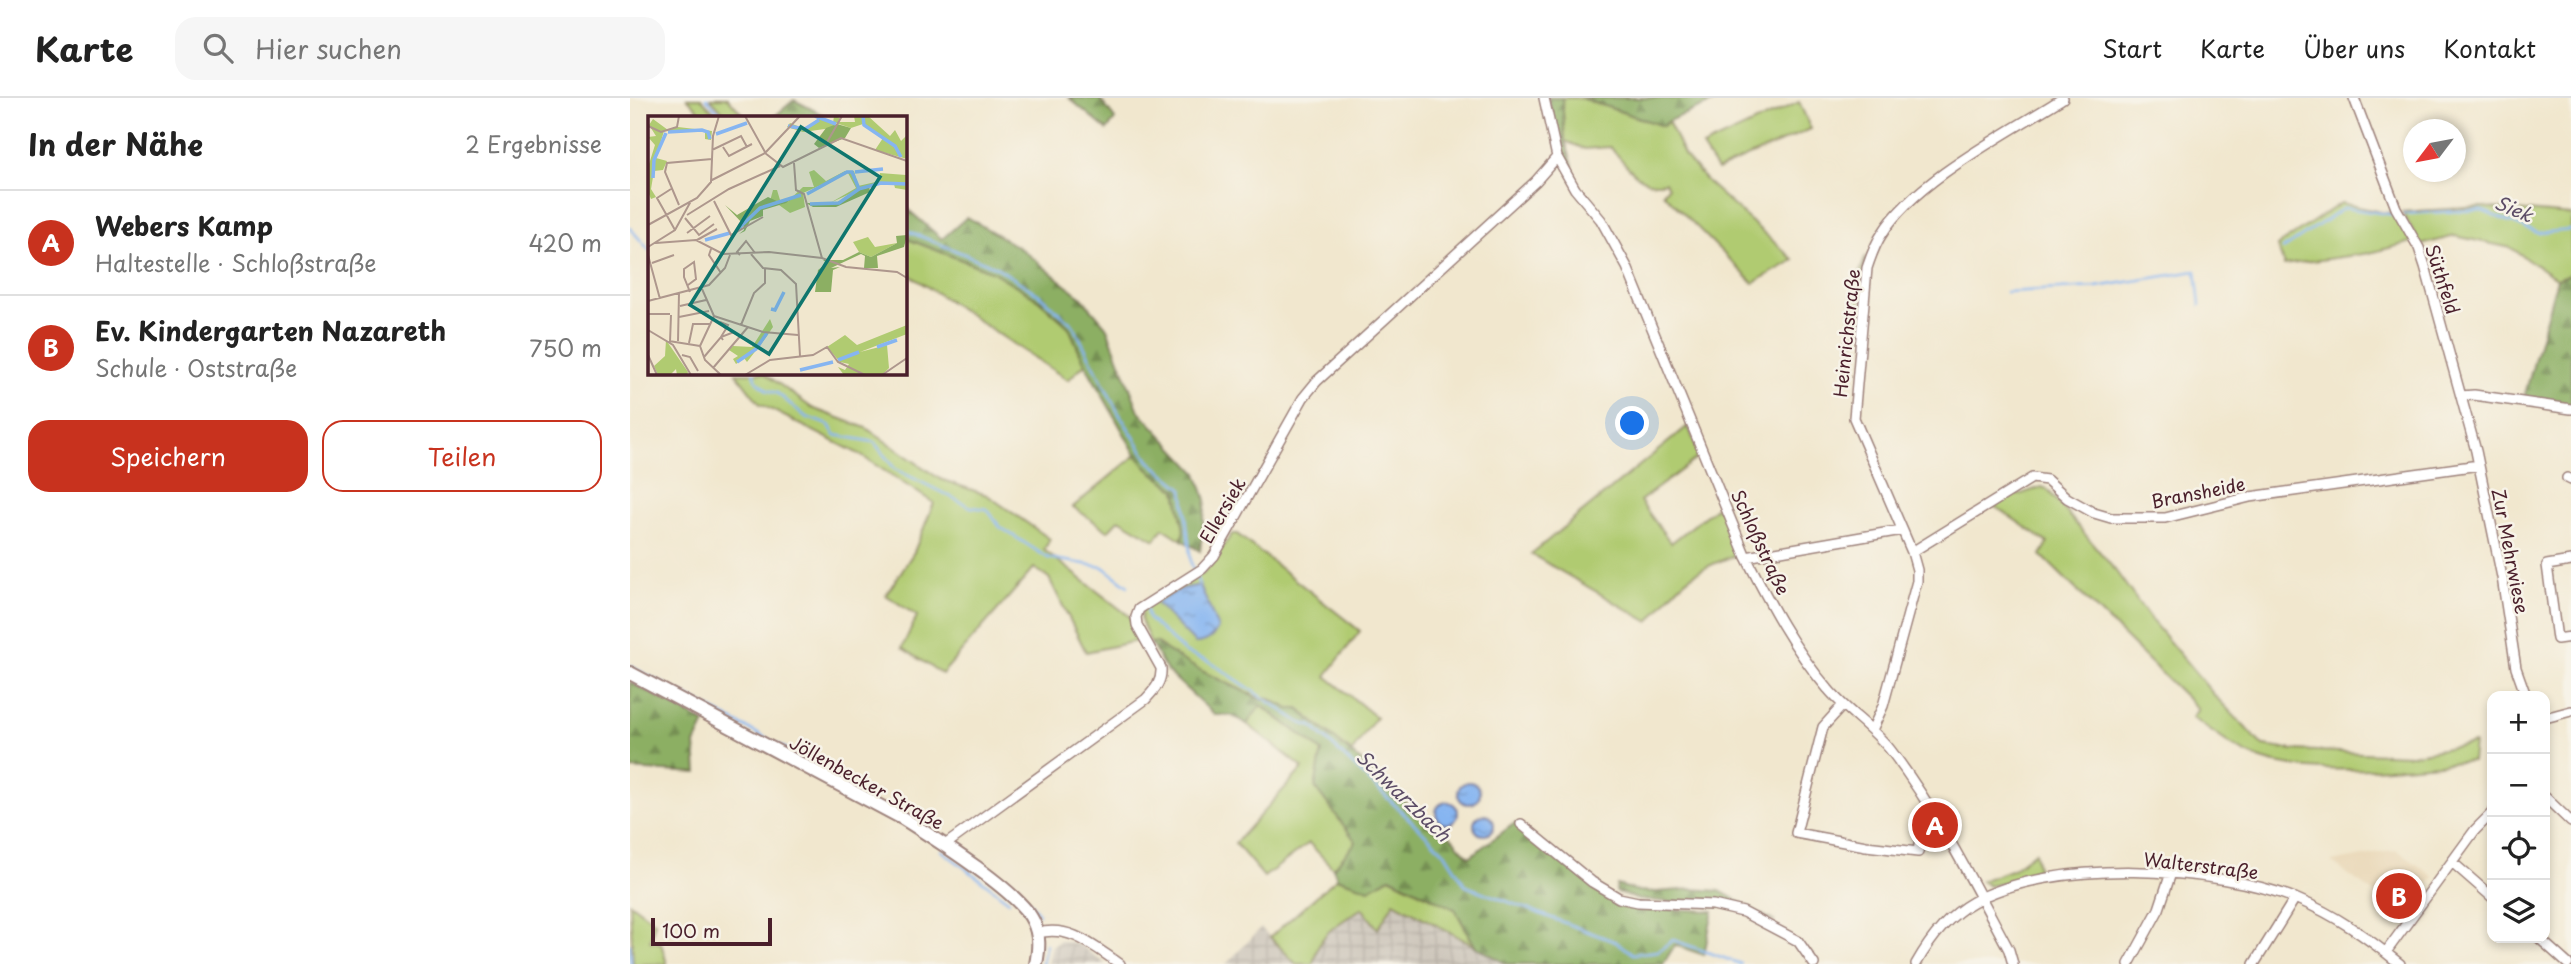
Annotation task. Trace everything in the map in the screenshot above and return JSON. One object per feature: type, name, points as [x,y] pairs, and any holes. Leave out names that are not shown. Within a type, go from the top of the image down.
[{"type":"street","name":"Schloßstraße","points":[[1544,98],[1557,157],[1575,188],[1601,220],[1628,267],[1746,557],[1767,597],[1806,660],[1843,705],[1894,754],[1933,812],[2009,950],[2013,964]]},
{"type":"street","name":"Heinrichstraße","points":[[1871,730],[1883,706],[1917,581],[1917,570],[1912,552],[1854,418],[1867,268],[1875,246],[1892,219],[1931,183],[2063,98]]},
{"type":"street","name":"Süthfeld","points":[[2354,98],[2396,208],[2423,258],[2465,412]]},
{"type":"street","name":"Ellersiek","points":[[945,845],[1146,699],[1161,680],[1161,668],[1143,639],[1136,617],[1139,609],[1196,573],[1220,546],[1303,398],[1317,381],[1536,181],[1557,157]]},
{"type":"street","points":[[2461,396],[2474,395],[2571,409]]},
{"type":"street","name":"Zur Mehrwiese","points":[[2465,412],[2502,577],[2516,668],[2524,691]]},
{"type":"street","name":"Bransheide","points":[[1912,552],[2032,478],[2047,480],[2067,498],[2094,513],[2112,517],[2165,519],[2250,497],[2479,465]]},
{"type":"street","points":[[1746,557],[1902,530]]},
{"type":"street","points":[[2571,561],[2547,565],[2557,639],[2571,637]]},
{"type":"street","name":"Jöllenbecker Straße","points":[[633,678],[904,819],[945,845],[1015,898],[1027,909],[1038,933]]},
{"type":"street","points":[[1843,705],[1823,727],[1796,833],[1918,852],[1923,819],[1933,812]]},
{"type":"street","points":[[2550,717],[2571,711]]},
{"type":"street","points":[[2550,802],[2571,822]]},
{"type":"street","points":[[2386,952],[2474,830],[2488,817]]},
{"type":"street","points":[[1521,824],[1592,882],[1619,898],[1638,902],[1713,905],[1743,912],[1798,941],[1814,964]]},
{"type":"street","points":[[2452,862],[2487,893]]},
{"type":"street","name":"Walterstraße","points":[[1916,964],[1944,925],[1981,898],[2031,881],[2108,870],[2171,873],[2246,883],[2295,898],[2360,932],[2400,964]]},
{"type":"street","points":[[2129,964],[2159,909],[2171,873]]},
{"type":"street","points":[[2254,964],[2295,898]]},
{"type":"street","points":[[1036,964],[1038,933],[1056,930],[1072,933],[1120,964]]},
{"type":"street","points":[[2545,943],[2568,964]]},
{"type":"shaded area","points":[[2397,850],[2434,877],[2405,915],[2331,862]]},
{"type":"shaded area","points":[[1394,902],[1507,964],[1313,964],[1317,945],[1323,936],[1362,908],[1377,928]]},
{"type":"shaded area","points":[[1261,928],[1296,964],[1226,964]]},
{"type":"shaded area","points":[[1060,941],[1081,946],[1106,964],[1048,964],[1052,946]]},
{"type":"green space","points":[[687,98],[701,98],[718,116],[704,116]]},
{"type":"green space","points":[[710,98],[728,98],[744,116],[727,116]]},
{"type":"green space","points":[[1069,98],[1099,98],[1115,119],[1107,130]]},
{"type":"green space","points":[[1548,98],[1562,98],[1565,141],[1573,166],[1567,167]]},
{"type":"green space","points":[[1562,98],[1581,98],[1663,126],[1668,121],[1684,155],[1707,182],[1794,260],[1753,283],[1663,193],[1668,187],[1665,182],[1656,183],[1641,178],[1610,147],[1585,149],[1565,141]]},
{"type":"green space","points":[[1581,98],[1723,98],[1668,121],[1663,126]]},
{"type":"green space","points":[[794,100],[825,116],[775,116]]},
{"type":"green space","points":[[1799,102],[1811,129],[1717,170],[1702,147]]},
{"type":"green space","points":[[2341,203],[2385,213],[2393,212],[2412,242],[2370,253],[2284,265],[2277,246]]},
{"type":"green space","points":[[2481,207],[2571,215],[2571,274],[2557,279],[2511,248],[2455,236],[2421,245],[2402,212]]},
{"type":"green space","points":[[906,208],[942,239],[967,217],[1023,250],[1082,298],[1106,326],[1139,411],[1197,473],[1206,500],[1200,551],[1182,540],[1184,530],[1176,490],[1148,469],[1136,455],[1085,364],[1069,327],[1035,297],[993,272],[906,238]]},
{"type":"green space","points":[[906,238],[993,272],[1035,297],[1069,327],[1085,364],[1068,380],[906,273]]},
{"type":"green space","points":[[1866,256],[1852,367],[1852,310],[1857,282]]},
{"type":"green space","points":[[2571,274],[2571,406],[2524,398],[2557,279]]},
{"type":"green space","points":[[737,374],[765,374],[812,408],[866,428],[940,479],[987,495],[1050,539],[1044,550],[1129,616],[1141,640],[1086,652],[1049,578],[1034,568],[942,674],[902,648],[917,616],[886,595],[914,552],[934,503],[857,453],[760,404]]},
{"type":"green space","points":[[1688,426],[1700,456],[1640,501],[1671,543],[1719,505],[1740,554],[1709,566],[1688,579],[1649,622],[1531,554]]},
{"type":"green space","points":[[1136,455],[1148,469],[1176,490],[1184,530],[1182,540],[1163,528],[1155,540],[1119,519],[1108,531],[1073,507]]},
{"type":"green space","points":[[2042,487],[2047,489],[2115,570],[2151,620],[2215,696],[2263,746],[2293,750],[2411,755],[2474,743],[2472,761],[2388,768],[2297,767],[2270,762],[2232,745],[2192,718],[2198,709],[2041,555],[2048,543],[1992,504],[2015,491],[2018,495]]},
{"type":"green space","points":[[1232,534],[1237,534],[1360,631],[1326,676],[1376,717],[1352,752],[1298,709],[1289,709],[1266,697],[1263,700],[1180,661],[1156,642],[1151,644],[1141,620],[1142,609],[1166,591],[1204,573]]},
{"type":"green space","points":[[1155,642],[1194,667],[1235,687],[1263,700],[1266,697],[1289,709],[1298,709],[1373,771],[1434,830],[1443,828],[1469,857],[1515,823],[1619,907],[1713,911],[1704,955],[1675,945],[1663,964],[1507,964],[1475,946],[1455,909],[1390,877],[1369,889],[1337,878],[1333,868],[1356,842],[1315,787],[1322,751],[1261,705],[1247,724],[1231,715],[1215,715],[1167,671],[1151,644]]},
{"type":"green space","points":[[630,682],[705,723],[695,744],[697,773],[630,769]]},
{"type":"green space","points":[[1260,705],[1322,751],[1315,787],[1357,842],[1333,868],[1309,843],[1264,877],[1235,843],[1303,768],[1247,724]]},
{"type":"green space","points":[[2035,852],[2039,874],[1989,886],[1981,881],[2013,869]]},
{"type":"green space","points":[[1389,877],[1455,909],[1475,946],[1394,902],[1378,929],[1362,908],[1336,925],[1324,936],[1313,964],[1296,964],[1270,937],[1337,878],[1369,889]]},
{"type":"green space","points":[[1617,885],[1638,891],[1720,891],[1775,922],[1745,909],[1638,899],[1616,892]]},
{"type":"green space","points":[[630,903],[655,922],[650,941],[661,943],[667,964],[633,964]]},
{"type":"water","points":[[1200,585],[1218,628],[1209,639],[1195,643],[1156,603],[1181,589]]},
{"type":"water","points":[[1469,782],[1477,785],[1480,793],[1477,801],[1469,804],[1461,801],[1458,793],[1461,785]]},
{"type":"water","points":[[1447,802],[1455,805],[1458,813],[1455,821],[1447,824],[1439,821],[1436,813],[1439,805]]},
{"type":"water","points":[[1480,815],[1488,815],[1494,825],[1488,835],[1480,835],[1474,829],[1474,821]]},
{"type":"waterway","name":"Schwarzbach","points":[[706,98],[723,116]]},
{"type":"waterway","name":"Siek","points":[[2283,249],[2344,208],[2395,215]]},
{"type":"waterway","name":"Siek","points":[[2404,214],[2480,210],[2538,233],[2571,230]]},
{"type":"waterway","points":[[630,228],[648,249]]},
{"type":"waterway","points":[[906,230],[996,267],[1038,294],[1073,325],[1118,412],[1149,461],[1183,489],[1191,563],[1199,585]]},
{"type":"waterway","points":[[2006,292],[2096,287],[2196,271],[2200,305]]},
{"type":"waterway","name":"Schwarzbach","points":[[754,374],[757,381],[767,390],[777,393],[806,417],[829,425],[835,435],[874,442],[895,469],[971,507],[987,509],[1000,527],[1048,558],[1103,567],[1128,586]]},
{"type":"waterway","name":"Schwarzbach","points":[[1146,607],[1148,618],[1186,653],[1210,662],[1301,723],[1312,726],[1445,853],[1466,886],[1616,942],[1633,954],[1658,951],[1673,940],[1741,964]]},
{"type":"waterway","points":[[630,666],[807,760]]},
{"type":"waterway","points":[[941,850],[1009,901]]},
{"type":"waterway","points":[[1011,887],[1039,914]]},
{"type":"waterway","points":[[1042,964],[1046,944]]},
{"type":"waterway","points":[[630,945],[631,964]]},
{"type":"place","name":"Webers Kamp","points":[[1935,825]]},
{"type":"place","name":"Ev. Kindergarten Nazareth","points":[[2399,896]]}]
